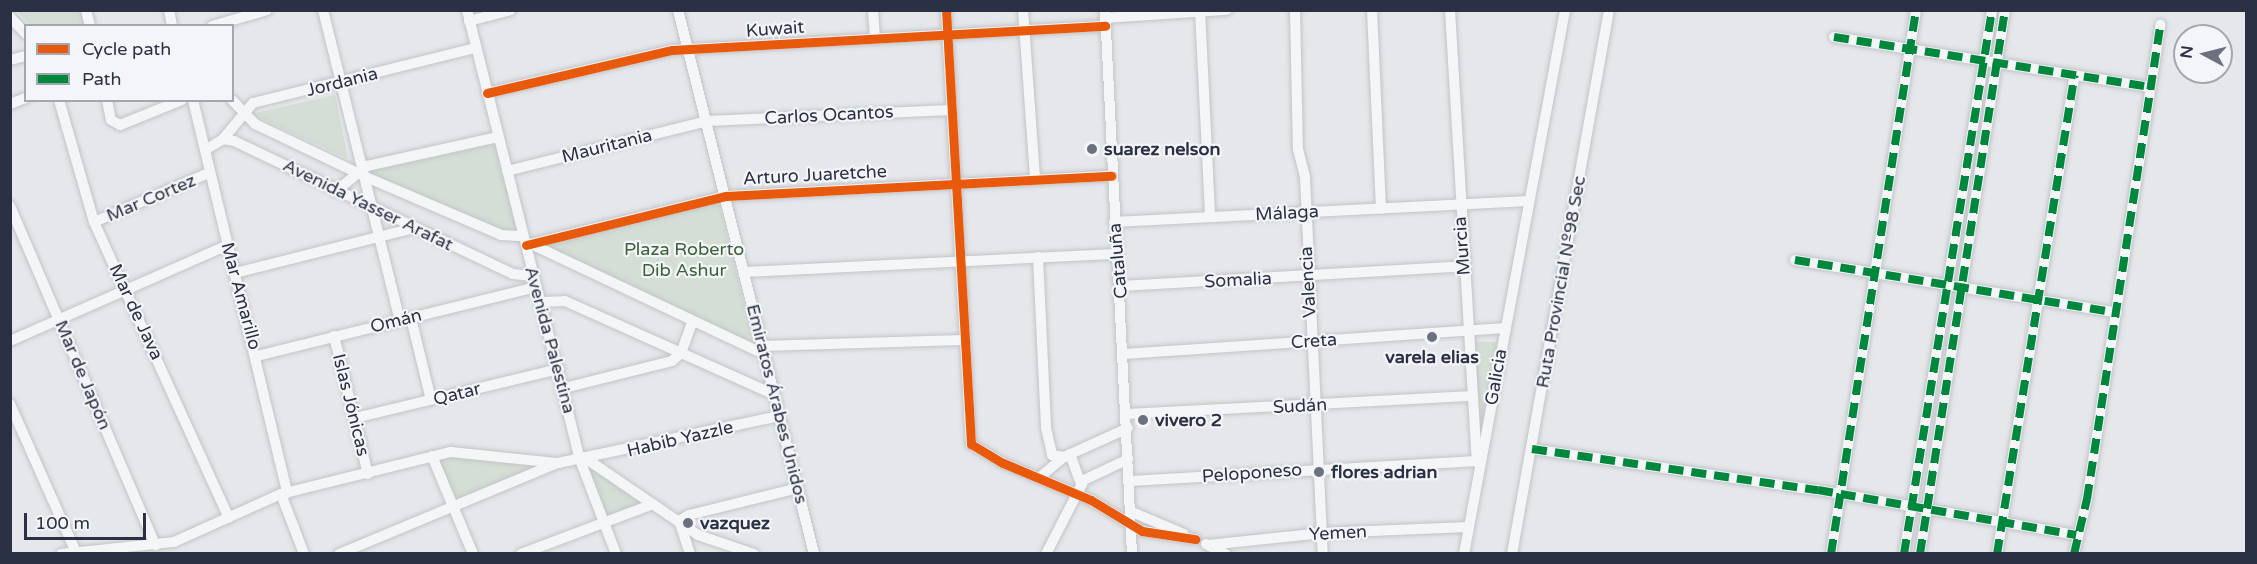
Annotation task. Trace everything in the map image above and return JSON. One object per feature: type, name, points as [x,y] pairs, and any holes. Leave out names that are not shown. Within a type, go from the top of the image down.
[{"type":"street","points":[[219,24],[267,10]]},
{"type":"street","points":[[323,10],[362,172],[376,210],[378,236],[431,400]]},
{"type":"street","points":[[468,16],[511,10]]},
{"type":"street","name":"Emiratos Árabes Unidos","points":[[678,10],[814,554]]},
{"type":"street","points":[[873,10],[875,39]]},
{"type":"street","points":[[946,10],[963,340],[971,444],[1040,477],[1079,489],[1131,524],[1149,532],[1195,539]]},
{"type":"street","points":[[1023,10],[1035,179]]},
{"type":"street","name":"Kuwait","points":[[488,93],[688,49],[1024,31],[1105,18],[1227,10]]},
{"type":"street","name":"Valencia","points":[[1295,10],[1323,554]]},
{"type":"street","points":[[1372,10],[1381,208]]},
{"type":"street","name":"Murcia","points":[[1450,10],[1468,331],[1479,461]]},
{"type":"street","name":"Galicia","points":[[1464,554],[1475,482],[1565,10]]},
{"type":"street","name":"Ruta Provincial Nº98 Sec","points":[[1512,554],[1609,10]]},
{"type":"street","points":[[1831,554],[1916,10]]},
{"type":"street","points":[[1904,554],[1992,10]]},
{"type":"street","points":[[1920,554],[1960,287],[2006,10]]},
{"type":"street","points":[[1200,11],[1210,217]]},
{"type":"street","name":"Avenida Palestina","points":[[468,16],[527,242],[534,281],[602,520],[616,554]]},
{"type":"street","points":[[10,17],[24,32]]},
{"type":"street","name":"Cataluña","points":[[1105,18],[1111,176],[1116,254],[1121,285],[1132,554]]},
{"type":"street","points":[[2074,554],[2076,535],[2087,499],[2160,25]]},
{"type":"street","points":[[1834,37],[2150,87]]},
{"type":"street","name":"Jordania","points":[[243,111],[253,103],[476,48]]},
{"type":"street","points":[[1997,554],[2075,75]]},
{"type":"street","name":"Mar de Java","points":[[60,102],[94,222],[229,518]]},
{"type":"street","points":[[108,102],[115,124],[176,102]]},
{"type":"street","name":"Mar Amarillo","points":[[193,102],[209,173],[256,356],[284,493],[304,554]]},
{"type":"street","name":"Avenida Yasser Arafat","points":[[234,102],[255,124],[501,235],[527,242],[692,322],[763,350]]},
{"type":"street","name":"Carlos Ocantos","points":[[707,121],[951,110]]},
{"type":"street","points":[[205,150],[223,139],[243,111]]},
{"type":"street","name":"Mauritania","points":[[507,171],[707,121]]},
{"type":"street","points":[[336,191],[362,172],[498,137]]},
{"type":"street","name":"Avenida Yasser Arafat","points":[[223,139],[513,274],[534,281]]},
{"type":"street","name":"Mar Cortez","points":[[94,222],[209,173]]},
{"type":"street","name":"Arturo Juaretche","points":[[527,242],[726,196],[1111,176]]},
{"type":"street","name":"Málaga","points":[[1114,222],[1528,201]]},
{"type":"street","name":"Mar de Japón","points":[[10,206],[155,545]]},
{"type":"street","points":[[235,273],[414,228]]},
{"type":"street","points":[[10,341],[228,245]]},
{"type":"street","points":[[745,272],[1116,254]]},
{"type":"street","points":[[1038,257],[1046,428],[1052,455],[1067,456]]},
{"type":"street","points":[[1795,260],[2117,313]]},
{"type":"street","name":"Somalia","points":[[1121,285],[1464,266]]},
{"type":"street","name":"Omán","points":[[256,356],[406,319],[534,281]]},
{"type":"street","points":[[540,302],[565,301],[773,394]]},
{"type":"street","points":[[564,388],[672,361],[681,353],[692,322]]},
{"type":"street","name":"Creta","points":[[1124,354],[1505,328]]},
{"type":"street","name":"Islas Jónicas","points":[[334,336],[368,474]]},
{"type":"street","points":[[763,350],[963,340]]},
{"type":"street","name":"Qatar","points":[[355,418],[559,369]]},
{"type":"street","name":"Sudán","points":[[1127,414],[1473,396]]},
{"type":"street","points":[[10,404],[75,550]]},
{"type":"street","name":"Habib Yazzle","points":[[558,463],[584,460],[779,416]]},
{"type":"street","points":[[1040,477],[1067,456],[1128,428]]},
{"type":"street","points":[[1532,449],[1841,495],[2076,535]]},
{"type":"street","points":[[61,554],[75,550],[155,545],[188,538],[284,493],[368,474],[432,456],[466,451],[558,463]]},
{"type":"street","points":[[432,456],[473,554]]},
{"type":"street","points":[[1067,456],[1079,489]]},
{"type":"street","points":[[1046,554],[1079,489],[1093,473],[1128,459]]},
{"type":"street","points":[[584,460],[711,541],[754,554]]},
{"type":"street","name":"Peloponeso","points":[[1130,481],[1318,468],[1479,461]]},
{"type":"street","points":[[339,554],[558,463]]},
{"type":"street","points":[[679,521],[798,488]]},
{"type":"street","points":[[521,554],[544,549],[602,520],[653,504]]},
{"type":"street","points":[[1132,512],[1226,554]]},
{"type":"street","points":[[679,521],[690,554]]},
{"type":"street","name":"Yemen","points":[[1208,545],[1322,533],[1469,527]]},
{"type":"green space","points":[[17,11],[80,11],[84,24],[29,24]]},
{"type":"green space","points":[[335,95],[348,159],[251,114]]},
{"type":"green space","points":[[495,142],[522,235],[513,236],[368,175],[365,169]]},
{"type":"green space","name":"Plaza Roberto Dib Ashur","points":[[719,202],[754,344],[544,246]]},
{"type":"green space","points":[[1473,342],[1497,342],[1482,426],[1478,427]]},
{"type":"green space","points":[[460,452],[556,464],[455,506],[433,456]]},
{"type":"green space","points":[[581,460],[651,503],[603,519]]},
{"type":"marked path","points":[[1831,554],[1916,10]]},
{"type":"marked path","points":[[1904,554],[1992,10]]},
{"type":"marked path","points":[[1920,554],[2005,10]]},
{"type":"marked path","points":[[2074,554],[2087,499],[2160,25]]},
{"type":"marked path","points":[[1834,37],[2150,87]]},
{"type":"marked path","points":[[1997,554],[2075,75]]},
{"type":"marked path","points":[[1795,260],[2117,313]]},
{"type":"marked path","points":[[1532,449],[1818,490],[2076,535]]},
{"type":"cycle path","points":[[946,10],[971,444],[1003,463],[1091,500],[1142,531],[1195,539]]},
{"type":"cycle path","points":[[487,93],[672,50],[1105,26]]},
{"type":"cycle path","points":[[526,245],[726,196],[1111,176]]},
{"type":"place","name":"suarez nelson","points":[[1092,149]]},
{"type":"place","name":"varela elias","points":[[1432,337]]},
{"type":"place","name":"vivero 2","points":[[1143,420]]},
{"type":"place","name":"flores adrian","points":[[1319,472]]},
{"type":"place","name":"vazquez","points":[[688,523]]}]
